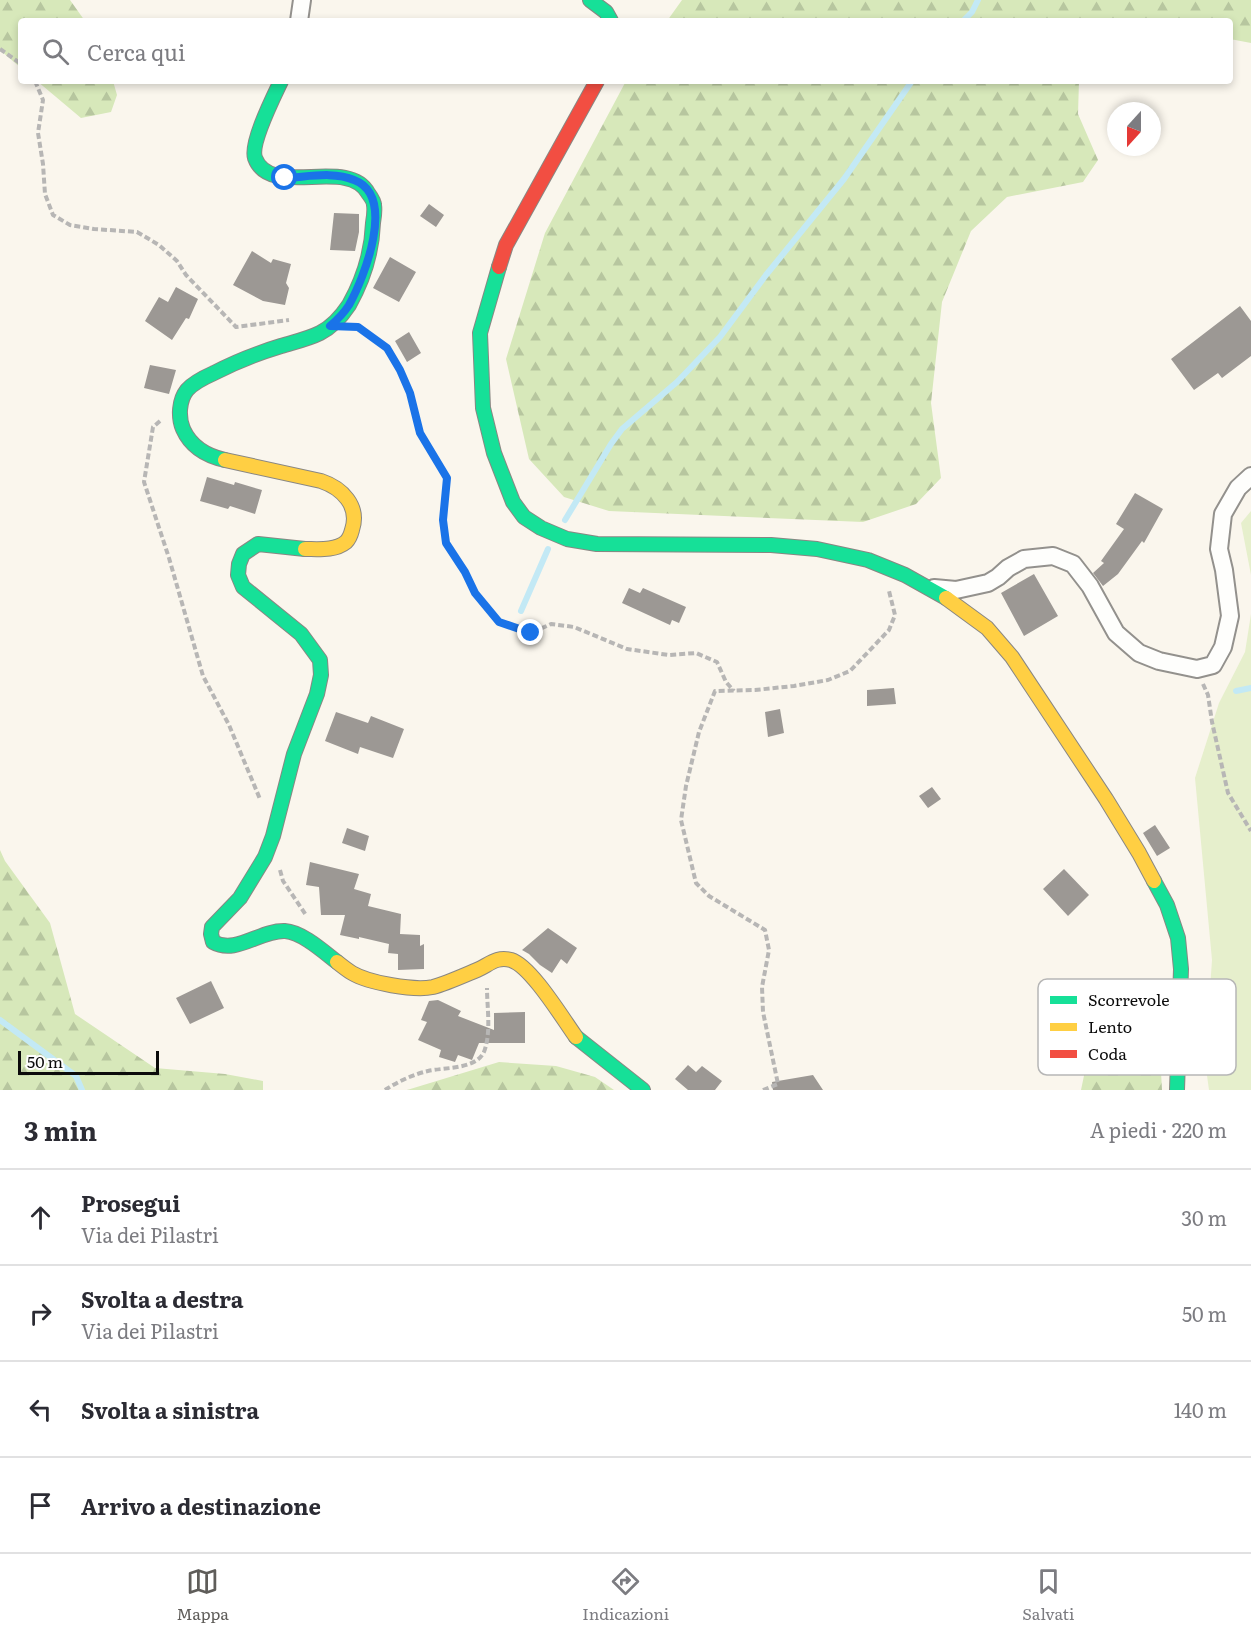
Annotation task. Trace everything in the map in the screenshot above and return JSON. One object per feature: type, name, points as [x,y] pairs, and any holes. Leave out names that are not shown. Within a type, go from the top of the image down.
[{"type":"street","points":[[299,18],[302,0]]},
{"type":"street","points":[[590,0],[606,12],[609,18]]},
{"type":"street","points":[[280,84],[259,133],[254,153],[259,168],[270,175],[285,178],[334,176],[354,180],[366,187],[373,198],[376,215],[369,254],[360,284],[347,308],[330,326],[307,338],[206,375],[187,390],[182,401],[180,415],[182,428],[190,440],[205,454],[315,479],[335,487],[349,500],[356,514],[354,527],[348,540],[333,548],[317,549],[259,544],[243,554],[239,564],[238,575],[243,587],[301,634],[320,660],[321,675],[317,694],[294,754],[273,836],[265,857],[240,897],[212,927],[213,942],[220,946],[233,946],[270,933],[286,931],[300,936],[353,974],[375,982],[404,987],[433,987],[479,969],[493,960],[510,960],[522,966],[576,1037],[643,1090]]},
{"type":"street","points":[[595,84],[506,244],[480,333],[483,408],[494,453],[513,502],[524,517],[541,528],[567,539],[597,544],[771,545],[817,549],[868,560],[905,575],[956,604],[987,628],[1012,657],[1139,853],[1167,905],[1178,938],[1180,979]]},
{"type":"street","points":[[929,588],[956,590],[988,583],[1024,559],[1053,556],[1073,564],[1090,586],[1116,633],[1139,653],[1159,661],[1197,669],[1213,665],[1223,647],[1230,615],[1219,549],[1223,514],[1238,488],[1251,476]]},
{"type":"street","points":[[1177,1075],[1177,1090]]},
{"type":"path","points":[[0,49],[18,62]]},
{"type":"path","points":[[36,84],[43,100],[38,133],[44,164],[45,194],[53,215],[70,225],[137,232],[159,245],[177,261],[186,275],[236,327],[288,320],[299,321]]},
{"type":"path","points":[[330,326],[358,327],[387,348],[400,370],[410,393],[420,433],[447,478],[443,520],[446,543],[465,572],[475,593],[499,622],[531,633],[551,624],[574,627],[627,649],[669,655],[696,653],[717,662],[726,681],[734,691]]},
{"type":"path","points":[[161,420],[153,427],[144,482],[169,558],[203,676],[228,725],[258,795]]},
{"type":"path","points":[[763,1090],[778,1084],[763,1012],[762,987],[769,950],[765,930],[709,896],[696,883],[681,820],[686,786],[699,732],[715,691],[756,690],[828,680],[850,671],[889,630],[895,615],[882,566]]},
{"type":"path","points":[[1197,669],[1208,696],[1228,793],[1251,831]]},
{"type":"path","points":[[280,869],[283,881],[307,916]]},
{"type":"path","points":[[385,1090],[426,1071],[458,1067],[474,1062],[485,1051],[488,1036],[487,984]]},
{"type":"green space","points":[[0,0],[70,0],[83,18],[18,18],[18,65],[0,50]]},
{"type":"green space","points":[[682,0],[1251,0],[1251,43],[1233,40],[1233,18],[669,18]]},
{"type":"green space","points":[[41,84],[114,84],[117,95],[111,112],[81,118]]},
{"type":"green space","points":[[624,84],[1079,84],[1078,114],[1098,160],[1083,182],[1007,197],[971,231],[942,302],[931,403],[941,478],[916,504],[863,522],[609,511],[564,497],[529,459],[506,359],[545,233]]},
{"type":"green space","points":[[1251,511],[1251,575],[1241,523]]},
{"type":"green space","points":[[1251,614],[1251,1090],[1209,1090],[1207,1075],[1236,1075],[1236,979],[1211,979],[1212,960],[1195,778],[1219,703],[1245,652]]},
{"type":"green space","points":[[0,850],[5,861],[50,923],[75,1014],[155,1068],[225,1074],[263,1081],[263,1090],[0,1090]]},
{"type":"green space","points":[[499,1062],[556,1066],[595,1077],[614,1090],[407,1090]]},
{"type":"green space","points":[[1084,1075],[1161,1075],[1162,1090],[1081,1090]]},
{"type":"building","points":[[429,204],[444,215],[436,227],[420,216]]},
{"type":"building","points":[[334,213],[359,214],[359,232],[355,251],[330,250]]},
{"type":"building","points":[[252,251],[271,263],[273,259],[291,264],[286,283],[289,288],[285,305],[263,301],[233,285]]},
{"type":"building","points":[[390,257],[416,272],[399,302],[373,288]]},
{"type":"building","points":[[176,287],[198,299],[189,319],[186,318],[172,340],[145,321],[159,297],[168,302]]},
{"type":"building","points":[[1240,306],[1251,321],[1251,356],[1222,378],[1218,373],[1194,390],[1171,359]]},
{"type":"building","points":[[409,332],[421,353],[407,362],[395,341]]},
{"type":"building","points":[[150,365],[176,370],[169,394],[144,388]]},
{"type":"building","points":[[207,477],[262,490],[255,514],[230,506],[228,509],[200,501]]},
{"type":"building","points":[[1135,493],[1163,509],[1144,543],[1142,541],[1118,574],[1103,586],[1093,573],[1104,563],[1101,561],[1124,529],[1116,524]]},
{"type":"building","points":[[1034,574],[1058,616],[1024,636],[1001,593]]},
{"type":"building","points":[[629,588],[640,593],[643,588],[686,607],[679,623],[672,620],[670,625],[622,603]]},
{"type":"building","points":[[894,688],[896,704],[867,706],[867,690]]},
{"type":"building","points":[[780,709],[784,733],[768,737],[765,712]]},
{"type":"building","points":[[336,712],[368,723],[371,716],[404,729],[393,758],[360,747],[358,754],[325,741]]},
{"type":"building","points":[[932,787],[941,799],[928,808],[919,796]]},
{"type":"building","points":[[1155,825],[1170,848],[1157,856],[1143,833]]},
{"type":"building","points":[[347,828],[369,836],[365,851],[342,843]]},
{"type":"building","points":[[310,862],[359,874],[354,889],[371,894],[368,906],[401,914],[400,934],[420,935],[420,946],[424,944],[424,969],[398,970],[398,954],[388,953],[389,944],[340,935],[345,915],[321,915],[319,887],[306,885]]},
{"type":"building","points":[[1064,869],[1089,895],[1068,916],[1043,889]]},
{"type":"building","points":[[548,928],[577,948],[567,964],[561,959],[552,973],[522,950]]},
{"type":"building","points":[[211,981],[224,1008],[190,1024],[176,998]]},
{"type":"building","points":[[438,1000],[461,1011],[458,1016],[494,1030],[494,1013],[525,1012],[525,1043],[479,1043],[472,1060],[458,1055],[455,1062],[439,1057],[441,1050],[418,1040],[427,1022],[421,1020],[429,1001]]},
{"type":"building","points":[[688,1065],[696,1072],[702,1066],[722,1081],[715,1090],[688,1090],[675,1079]]},
{"type":"building","points":[[813,1075],[823,1090],[773,1090],[772,1082]]},
{"type":"waterway","points":[[966,18],[978,0]]},
{"type":"waterway","points":[[565,520],[622,429],[677,382],[720,337],[766,275],[844,179],[910,84]]},
{"type":"waterway","points":[[521,611],[548,549]]},
{"type":"waterway","points":[[1236,691],[1251,688]]},
{"type":"waterway","points":[[0,1020],[76,1076],[82,1090]]},
{"type":"traffic: fast","points":[[590,0],[606,12],[609,18]]},
{"type":"traffic: fast","points":[[225,460],[200,450],[186,435],[180,414],[182,399],[187,390],[200,380],[238,361],[311,337],[328,328],[349,305],[366,266],[371,245],[374,204],[368,193],[358,183],[327,176],[276,176],[263,170],[255,158],[254,151],[259,131],[280,84]]},
{"type":"traffic: fast","points":[[499,267],[480,333],[483,408],[494,453],[513,502],[524,517],[541,528],[567,539],[597,544],[771,545],[817,549],[868,560],[905,575],[946,598]]},
{"type":"traffic: fast","points":[[305,549],[258,544],[243,554],[239,564],[238,575],[243,587],[301,634],[320,660],[321,675],[317,694],[294,754],[273,836],[265,857],[240,898],[212,927],[211,934],[213,942],[230,946],[266,934],[292,932],[312,943],[337,962]]},
{"type":"traffic: fast","points":[[1154,881],[1167,905],[1178,938],[1181,979]]},
{"type":"traffic: fast","points":[[576,1037],[643,1090]]},
{"type":"traffic: fast","points":[[1177,1075],[1177,1090]]},
{"type":"traffic: slow","points":[[225,460],[321,481],[342,493],[353,513],[352,532],[348,539],[342,545],[332,548],[305,549]]},
{"type":"traffic: slow","points":[[946,598],[987,628],[1012,657],[1106,799],[1154,881]]},
{"type":"traffic: slow","points":[[337,962],[352,973],[369,980],[404,987],[425,988],[449,982],[497,960],[511,960],[519,964],[537,982],[576,1037]]},
{"type":"traffic: jam","points":[[499,267],[506,245],[595,84]]},
{"type":"route","points":[[285,178],[334,176],[354,180],[366,187],[373,198],[376,215],[375,227],[360,284],[347,308],[330,326],[358,327],[387,348],[410,393],[420,433],[447,478],[443,520],[446,543],[465,572],[475,593],[499,622],[531,633]]}]
